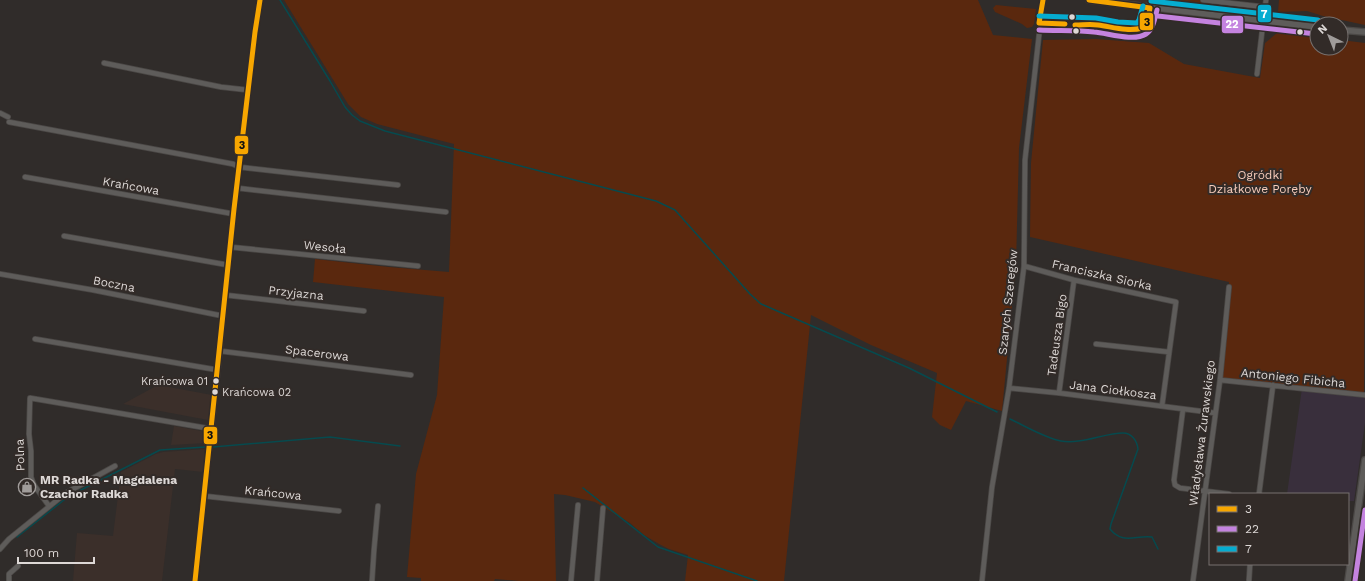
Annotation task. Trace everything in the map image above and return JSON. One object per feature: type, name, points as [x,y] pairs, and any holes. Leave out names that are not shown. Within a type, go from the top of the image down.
[{"type":"street","points":[[195,581],[236,188],[260,0]]},
{"type":"street","name":"Szarych Szeregów","points":[[982,581],[992,487],[1009,388],[1024,266],[1025,160],[1043,0]]},
{"type":"street","points":[[1089,0],[1309,26]]},
{"type":"street","points":[[1202,0],[1265,7]]},
{"type":"street","points":[[1257,74],[1266,0]]},
{"type":"street","points":[[1349,31],[1365,33]]},
{"type":"street","points":[[104,63],[248,90]]},
{"type":"street","points":[[0,113],[8,117]]},
{"type":"street","points":[[9,122],[233,164],[239,167],[398,185]]},
{"type":"street","name":"Krańcowa","points":[[25,177],[234,214]]},
{"type":"street","points":[[236,188],[446,212]]},
{"type":"street","points":[[64,236],[228,265]]},
{"type":"street","name":"Wesoła","points":[[230,247],[418,266]]},
{"type":"street","name":"Franciszka Siorka","points":[[1024,266],[1074,280],[1176,302],[1169,352]]},
{"type":"street","name":"Boczna","points":[[0,274],[93,290],[223,316]]},
{"type":"street","name":"Tadeusza Bigo","points":[[1059,393],[1074,280]]},
{"type":"street","name":"Władysława Żurawskiego","points":[[1193,581],[1220,380],[1229,287]]},
{"type":"street","name":"Przyjazna","points":[[225,295],[364,311]]},
{"type":"street","points":[[35,339],[218,370]]},
{"type":"street","points":[[1096,344],[1169,352],[1162,406]]},
{"type":"street","name":"Spacerowa","points":[[220,351],[411,375]]},
{"type":"street","name":"Antoniego Fibicha","points":[[1220,380],[1365,395]]},
{"type":"street","points":[[1259,493],[1273,385]]},
{"type":"street","name":"Jana Ciołkosza","points":[[1009,388],[1215,413]]},
{"type":"street","name":"Polna","points":[[49,506],[34,485],[31,477],[31,451],[29,434],[30,398],[212,429]]},
{"type":"street","points":[[1183,409],[1174,480],[1175,485],[1180,488],[1216,493]]},
{"type":"street","points":[[1348,581],[1362,500],[1365,460]]},
{"type":"street","points":[[0,549],[9,539],[66,493],[115,466]]},
{"type":"street","name":"Krańcowa","points":[[204,496],[339,510]]},
{"type":"street","points":[[571,581],[578,505]]},
{"type":"street","points":[[372,581],[378,506]]},
{"type":"street","points":[[597,581],[603,508]]},
{"type":"street","points":[[1248,580],[1250,565]]},
{"type":"street","points":[[8,581],[9,574],[18,566]]},
{"type":"shaded area","points":[[1116,0],[1153,0],[1152,4]]},
{"type":"shaded area","points":[[158,385],[212,395],[208,420],[123,404]]},
{"type":"shaded area","points":[[1302,388],[1365,397],[1365,423],[1354,501],[1349,501],[1349,493],[1287,493]]},
{"type":"shaded area","points":[[174,426],[207,432],[206,443],[171,445]]},
{"type":"shaded area","points":[[205,449],[203,472],[175,469],[162,581],[73,581],[77,533],[113,536],[121,472],[156,454],[163,452]]},
{"type":"green space","points":[[284,0],[978,0],[993,35],[1032,39],[1019,148],[1016,264],[1002,411],[966,401],[951,430],[940,425],[932,417],[937,373],[871,345],[811,315],[784,581],[685,581],[688,555],[659,544],[644,535],[630,523],[595,502],[554,494],[556,581],[519,581],[495,579],[494,581],[421,581],[421,578],[407,577],[416,474],[437,395],[444,297],[313,282],[315,259],[449,272],[454,144],[377,124],[361,117],[348,104]]},
{"type":"green space","points":[[1153,0],[1211,0],[1210,11],[1152,4]]},
{"type":"green space","points":[[1279,0],[1365,0],[1365,25],[1349,22],[1349,16],[1323,16],[1307,11],[1278,12]]},
{"type":"green space","points":[[996,5],[1036,9],[1034,24],[1032,27],[1027,28],[1022,24],[995,12],[993,8]]},
{"type":"green space","name":"Ogródki Działkowe Poręby","points":[[1277,33],[1309,36],[1309,56],[1349,56],[1349,41],[1365,43],[1364,395],[1220,380],[1229,282],[1030,237],[1031,163],[1043,40],[1096,39],[1149,43],[1184,64],[1260,78],[1265,43]]},
{"type":"waterway","points":[[280,0],[345,107],[360,121],[385,131],[656,201],[675,210],[750,294],[761,304],[909,368],[997,412]]},
{"type":"waterway","points":[[1010,419],[1042,435],[1068,442],[1123,433],[1129,434],[1135,440],[1138,449],[1110,529],[1115,534],[1125,538],[1152,537],[1158,549]]},
{"type":"waterway","points":[[213,447],[330,437],[400,446]]},
{"type":"waterway","points":[[17,537],[69,496],[160,450],[205,447]]},
{"type":"waterway","points":[[583,488],[658,547],[757,581]]},
{"type":"transit line","name":"3","points":[[195,581],[234,209],[260,0]]},
{"type":"transit line","name":"3","points":[[1043,0],[1039,23],[1065,24]]},
{"type":"transit line","name":"3","points":[[1075,25],[1095,25],[1137,29],[1143,28],[1148,19],[1150,8],[1089,0]]},
{"type":"transit line","name":"7","points":[[1151,1],[1309,19]]},
{"type":"transit line","name":"7","points":[[1039,16],[1096,18],[1118,22],[1137,23],[1143,6]]},
{"type":"transit line","name":"22","points":[[1039,30],[1087,31],[1128,37],[1141,36],[1150,30],[1157,10]]},
{"type":"transit line","name":"22","points":[[1149,15],[1309,33]]},
{"type":"transit line","name":"22","points":[[1355,581],[1365,510]]},
{"type":"place","name":"Krańcowa 01","points":[[216,381]]},
{"type":"place","name":"Krańcowa 02","points":[[215,392]]},
{"type":"place","name":"MR Radka - Magdalena Czachor Radka","points":[[27,487]]}]
